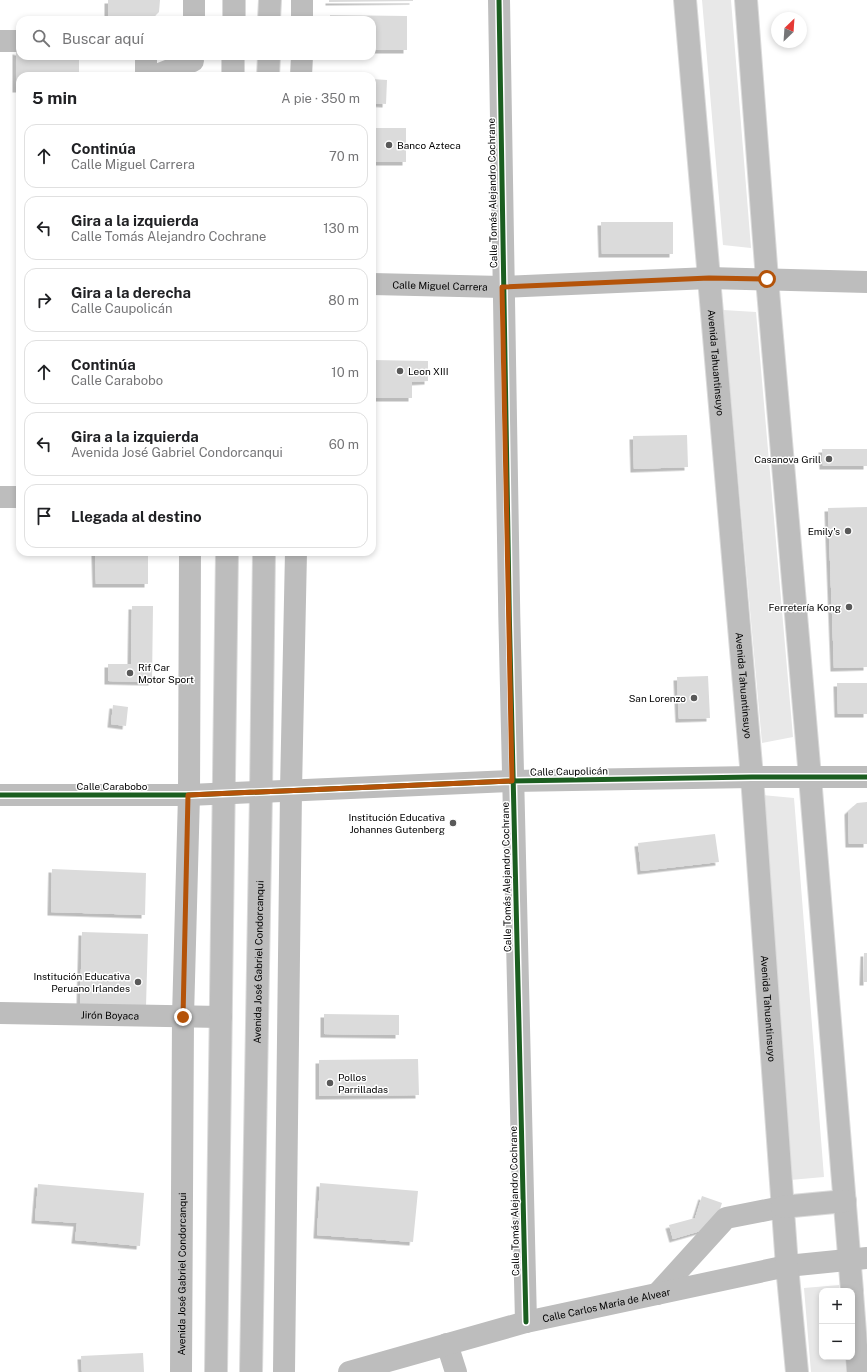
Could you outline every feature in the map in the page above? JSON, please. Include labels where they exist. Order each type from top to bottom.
[{"type":"main road","points":[[194,0],[194,16]]},
{"type":"main road","points":[[234,0],[234,16]]},
{"type":"main road","points":[[269,16],[270,0]]},
{"type":"main road","points":[[302,0],[302,16]]},
{"type":"main road","name":"Calle Tomás Alejandro Cochrane","points":[[499,0],[502,287],[512,781],[526,1322]]},
{"type":"main road","name":"Avenida Tahuantinsuyo","points":[[685,0],[752,777],[786,1266],[797,1372]]},
{"type":"main road","points":[[746,0],[767,279],[810,777],[844,1201],[858,1259],[853,1288]]},
{"type":"main road","points":[[0,41],[16,41]]},
{"type":"main road","points":[[146,60],[146,72]]},
{"type":"main road","points":[[233,60],[233,72]]},
{"type":"main road","points":[[268,60],[268,72]]},
{"type":"main road","points":[[302,60],[302,72]]},
{"type":"main road","points":[[167,72],[193,64]]},
{"type":"main road","name":"Calle Miguel Carrera","points":[[376,284],[502,287],[709,278],[867,282]]},
{"type":"main road","points":[[0,497],[16,497]]},
{"type":"main road","name":"Avenida José Gabriel Condorcanqui","points":[[181,1372],[183,1017],[188,795],[190,556]]},
{"type":"main road","points":[[216,1372],[226,556]]},
{"type":"main road","name":"Avenida José Gabriel Condorcanqui","points":[[251,1372],[264,556]]},
{"type":"main road","points":[[284,1372],[291,790],[296,556]]},
{"type":"main road","name":"Calle Caupolicán","points":[[223,794],[512,781],[752,777],[867,778]]},
{"type":"main road","name":"Calle Carabobo","points":[[0,795],[223,794]]},
{"type":"main road","name":"Jirón Boyaca","points":[[0,1013],[221,1017]]},
{"type":"main road","points":[[657,1294],[726,1218],[782,1207],[844,1201]]},
{"type":"main road","name":"Calle Carlos María de Alvear","points":[[349,1372],[526,1322],[786,1266],[858,1259]]},
{"type":"main road","points":[[854,1324],[858,1372]]},
{"type":"main road","points":[[447,1344],[456,1372]]},
{"type":"shaded area","points":[[702,0],[731,0],[751,248],[723,245]]},
{"type":"shaded area","points":[[723,310],[756,312],[793,737],[762,743]]},
{"type":"shaded area","points":[[762,795],[794,798],[824,1177],[790,1180]]},
{"type":"shaded area","points":[[839,1285],[839,1288],[819,1288],[819,1360],[845,1360],[846,1372],[811,1372],[804,1288]]},
{"type":"building","points":[[108,0],[160,0],[159,12],[155,16],[108,16]]},
{"type":"building","points":[[329,0],[413,0],[413,1],[329,2]]},
{"type":"building","points":[[330,15],[407,16],[407,50],[376,50],[376,16]]},
{"type":"building","points":[[16,60],[79,60],[79,72],[16,72]]},
{"type":"building","points":[[376,79],[387,80],[386,104],[376,103]]},
{"type":"building","name":"Banco Azteca","points":[[376,128],[406,128],[406,162],[376,162]]},
{"type":"building","points":[[601,222],[673,222],[673,254],[602,254]]},
{"type":"building","name":"Leon XIII","points":[[376,360],[428,361],[428,381],[412,382],[412,398],[376,398]]},
{"type":"building","points":[[687,435],[688,467],[634,469],[633,436]]},
{"type":"building","points":[[822,449],[867,449],[867,466],[823,466]]},
{"type":"building","points":[[867,507],[867,667],[834,668],[828,508]]},
{"type":"building","points":[[95,556],[148,556],[148,584],[96,584]]},
{"type":"building","points":[[132,606],[153,606],[152,682],[108,681],[108,664],[131,664]]},
{"type":"building","name":"San Lorenzo","points":[[708,676],[710,718],[679,719],[677,677]]},
{"type":"building","points":[[837,683],[867,683],[867,714],[838,714]]},
{"type":"building","points":[[113,705],[128,707],[126,726],[111,724]]},
{"type":"building","points":[[867,802],[867,844],[849,844],[848,811],[857,803]]},
{"type":"building","points":[[715,834],[719,862],[641,871],[638,843]]},
{"type":"building","points":[[52,869],[146,873],[145,915],[51,912]]},
{"type":"building","points":[[82,932],[148,934],[146,1007],[80,1005]]},
{"type":"building","points":[[864,953],[867,953],[867,982],[863,982]]},
{"type":"building","points":[[324,1014],[399,1015],[399,1035],[324,1034]]},
{"type":"building","points":[[418,1059],[419,1095],[319,1096],[319,1060]]},
{"type":"building","points":[[320,1183],[418,1191],[413,1242],[317,1235]]},
{"type":"building","points":[[38,1184],[144,1193],[140,1246],[75,1240],[77,1223],[35,1220]]},
{"type":"building","points":[[702,1196],[722,1203],[714,1227],[673,1239],[669,1225],[695,1218]]},
{"type":"building","points":[[143,1353],[144,1372],[82,1372],[81,1356]]},
{"type":"cycle path","points":[[499,0],[507,496],[526,1322]]},
{"type":"cycle path","points":[[0,795],[189,795],[512,781],[752,777],[867,777]]},
{"type":"place","name":"Banco Azteca","points":[[389,145]]},
{"type":"place","name":"Leon XIII","points":[[400,371]]},
{"type":"place","name":"Casanova Grill","points":[[829,459]]},
{"type":"place","name":"Emily's","points":[[848,531]]},
{"type":"place","name":"Ferretería Kong","points":[[849,607]]},
{"type":"place","name":"Rif Car Motor Sport","points":[[130,673]]},
{"type":"place","name":"San Lorenzo","points":[[694,698]]},
{"type":"place","name":"Institución Educativa Johannes Gutenberg","points":[[453,823]]},
{"type":"place","name":"Institución Educativa Peruano Irlandes","points":[[138,982]]},
{"type":"place","name":"Pollos Parrilladas","points":[[330,1083]]},
{"type":"route","points":[[183,1017],[188,795],[512,781],[502,287],[709,278],[767,279]]}]
